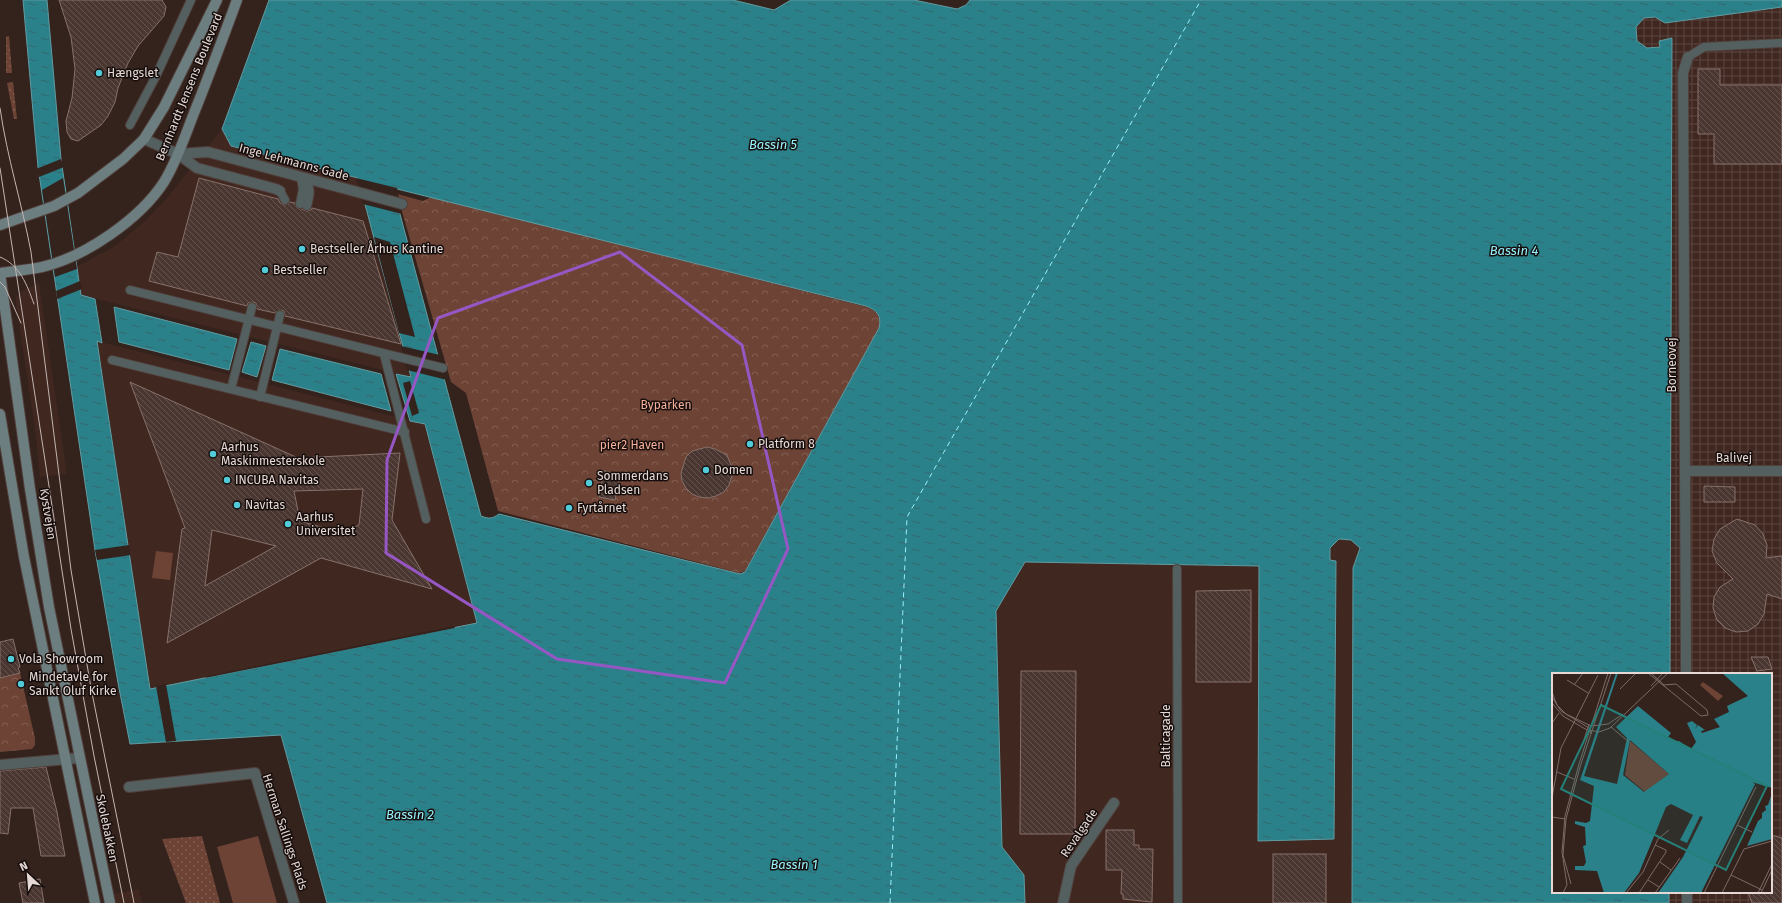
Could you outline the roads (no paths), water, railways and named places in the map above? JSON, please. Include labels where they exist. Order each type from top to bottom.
[{"type":"street","name":"Bernhardt Jensens Boulevard","points":[[0,225],[43,210],[67,199],[104,175],[144,139],[164,107],[217,0]]},
{"type":"street","name":"Bernhardt Jensens Boulevard","points":[[0,273],[42,267],[75,254],[105,238],[138,212],[163,183],[178,154],[237,0]]},
{"type":"street","name":"Borneovej","points":[[1686,673],[1683,73],[1688,57]]},
{"type":"street","name":"Inge Lehmanns Gade","points":[[144,139],[178,154],[197,168],[276,189],[281,197]]},
{"type":"street","name":"Inge Lehmanns Gade","points":[[178,154],[208,152],[402,204]]},
{"type":"street","name":"Kystvejen","points":[[0,273],[30,489],[49,607],[79,758]]},
{"type":"street","points":[[0,414],[24,558],[95,903]]},
{"type":"street","name":"Balivej","points":[[1685,471],[1782,471]]},
{"type":"street","points":[[0,764],[79,758]]},
{"type":"street","name":"Skolebakken","points":[[79,758],[110,903]]},
{"type":"street","name":"Herman Sallings Plads","points":[[129,787],[255,773],[294,903]]},
{"type":"street","name":"Revalgade","points":[[1063,903],[1071,866],[1114,803]]},
{"type":"street","points":[[1686,893],[1687,903]]},
{"type":"lane","points":[[130,125],[156,76],[191,0]]},
{"type":"lane","points":[[1688,57],[1704,47],[1782,43]]},
{"type":"lane","points":[[301,178],[306,181],[310,191],[304,205]]},
{"type":"lane","points":[[130,290],[442,368]]},
{"type":"lane","points":[[231,390],[252,307]]},
{"type":"lane","points":[[260,396],[280,315]]},
{"type":"lane","points":[[384,354],[426,519]]},
{"type":"lane","points":[[112,360],[405,432]]},
{"type":"lane","name":"Balticagade","points":[[1177,569],[1178,903]]},
{"type":"water","points":[[23,0],[47,0],[61,159],[81,295],[95,299],[102,343],[97,341],[150,689],[477,623],[425,424],[410,421],[396,374],[411,377],[358,178],[231,146],[222,129],[269,0],[733,0],[774,10],[791,0],[914,0],[957,9],[966,5],[970,0],[1782,0],[1782,7],[1665,23],[1655,17],[1644,18],[1636,27],[1637,41],[1647,48],[1660,47],[1659,41],[1672,38],[1670,673],[1552,673],[1552,893],[1669,893],[1669,903],[1352,903],[1353,568],[1360,548],[1351,540],[1339,539],[1330,548],[1330,560],[1336,561],[1334,839],[1258,841],[1259,566],[1025,562],[996,611],[1002,847],[1024,875],[1025,903],[327,903],[281,735],[130,744],[95,550],[38,167]],"holes":[[[393,188],[873,309],[878,314],[880,320],[879,328],[745,572],[740,574],[499,514],[492,518],[486,518],[481,516]]]},
{"type":"water","points":[[114,307],[237,339],[229,370],[119,342]]},
{"type":"water","points":[[251,342],[266,346],[257,377],[242,372]]},
{"type":"water","points":[[280,349],[381,374],[391,411],[272,380]]},
{"type":"tram line","points":[[0,108],[31,252],[71,570],[91,688],[134,903]]},
{"type":"tram line","points":[[0,168],[71,629],[94,756],[124,903]]},
{"type":"tram line","points":[[0,257],[18,270],[34,304]]},
{"type":"tram line","points":[[0,282],[5,287],[21,323]]},
{"type":"place","name":"Hængslet","points":[[99,73]]},
{"type":"place","name":"Bestseller Århus Kantine","points":[[302,249]]},
{"type":"place","name":"Bestseller","points":[[265,270]]},
{"type":"place","name":"Platform 8","points":[[750,444]]},
{"type":"place","name":"Aarhus Maskinmesterskole","points":[[213,454]]},
{"type":"place","name":"Domen","points":[[706,470]]},
{"type":"place","name":"INCUBA Navitas","points":[[227,480]]},
{"type":"place","name":"Sommerdans Pladsen","points":[[589,483]]},
{"type":"place","name":"Navitas","points":[[237,505]]},
{"type":"place","name":"Fyrtårnet","points":[[569,508]]},
{"type":"place","name":"Aarhus Universitet","points":[[288,524]]},
{"type":"place","name":"Vola Showroom","points":[[11,659]]},
{"type":"place","name":"Mindetavle for Sankt Oluf Kirke","points":[[21,684]]},
{"type":"water label","name":"Bassin 5","points":[[773,144]]},
{"type":"water label","name":"Bassin 4","points":[[1514,250]]},
{"type":"water label","name":"Bassin 2","points":[[410,814]]},
{"type":"water label","name":"Bassin 1","points":[[794,864]]},
{"type":"park label","name":"Byparken","points":[[666,405]]},
{"type":"park label","name":"pier2 Haven","points":[[632,445]]}]
